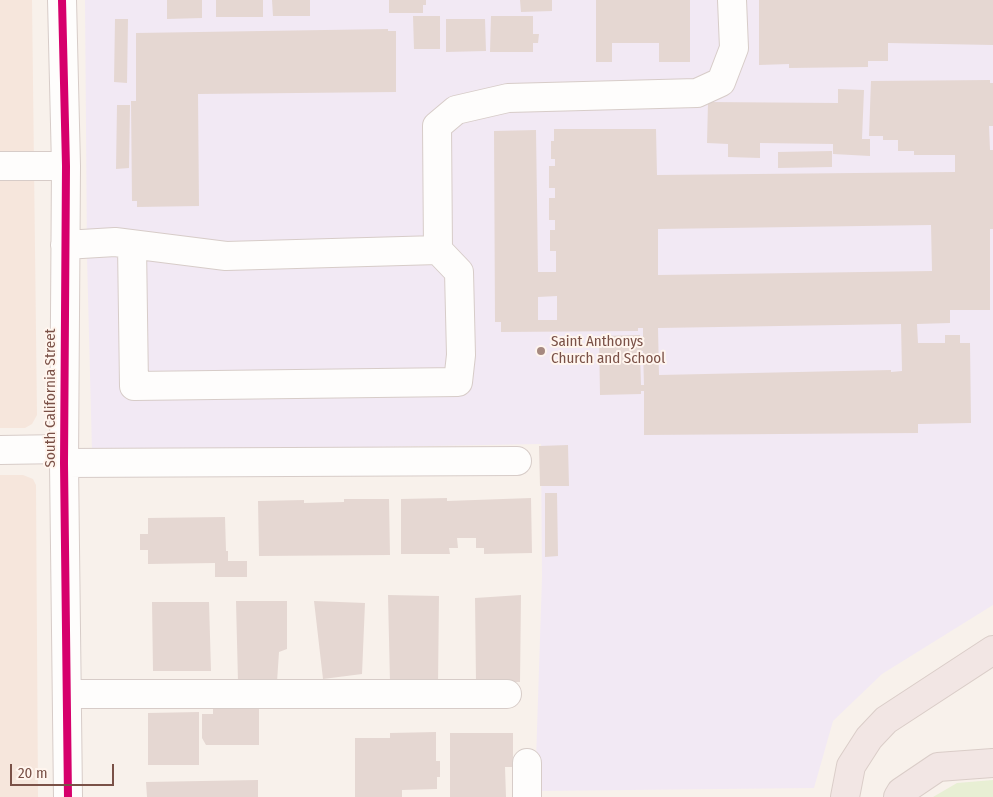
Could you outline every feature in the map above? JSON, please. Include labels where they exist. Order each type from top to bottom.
[{"type":"highway","points":[[845,797],[851,766],[869,738],[886,720],[993,650]]},
{"type":"highway","points":[[898,797],[901,792],[938,767],[993,763]]},
{"type":"street","name":"South California Street","points":[[62,0],[66,166],[64,456],[68,797]]},
{"type":"street","points":[[132,245],[134,386],[458,382],[461,355],[459,272],[438,250],[437,126],[456,110],[508,98],[697,93],[721,82],[734,48],[732,0]]},
{"type":"street","points":[[0,166],[66,166]]},
{"type":"street","points":[[65,245],[115,242],[226,256],[438,250]]},
{"type":"street","points":[[0,450],[64,456],[517,461]]},
{"type":"street","points":[[67,694],[507,694]]},
{"type":"street","points":[[527,764],[527,797]]},
{"type":"shaded area","points":[[0,0],[32,0],[37,415],[32,424],[25,428],[0,428]]},
{"type":"shaded area","name":"Saint Anthonys Church and School","points":[[85,0],[993,0],[993,605],[882,674],[833,721],[814,788],[535,791],[542,577],[541,444],[92,452],[87,257]]},
{"type":"shaded area","points":[[0,475],[23,475],[33,479],[36,485],[38,797],[0,797]]},
{"type":"green space","points":[[993,780],[993,797],[933,797],[957,783]]},
{"type":"building","points":[[167,0],[202,0],[202,18],[167,19]]},
{"type":"building","points":[[216,0],[263,0],[263,17],[216,17]]},
{"type":"building","points":[[272,0],[310,0],[310,16],[273,16]]},
{"type":"building","points":[[389,0],[426,0],[426,5],[423,5],[423,13],[389,13]]},
{"type":"building","points":[[520,0],[552,0],[552,11],[521,12]]},
{"type":"building","points":[[596,0],[690,0],[690,62],[659,62],[659,43],[612,43],[612,62],[596,62]]},
{"type":"building","points":[[759,0],[993,0],[993,45],[888,43],[888,61],[868,61],[868,67],[789,68],[789,64],[759,65]]},
{"type":"building","points":[[413,16],[440,16],[440,49],[414,49]]},
{"type":"building","points":[[491,16],[533,16],[533,34],[539,34],[538,43],[533,43],[533,52],[490,52]]},
{"type":"building","points":[[115,19],[128,19],[127,83],[114,82]]},
{"type":"building","points":[[446,19],[485,19],[486,51],[446,52]]},
{"type":"building","points":[[388,29],[388,31],[396,31],[396,92],[198,94],[199,206],[137,207],[137,201],[132,201],[131,101],[136,101],[136,33]]},
{"type":"building","points":[[990,80],[990,83],[993,83],[993,126],[989,126],[990,150],[993,150],[993,229],[990,229],[990,310],[950,310],[950,323],[917,324],[918,343],[945,343],[945,335],[960,335],[960,343],[970,343],[971,423],[918,424],[918,433],[644,435],[644,391],[641,391],[641,394],[600,395],[599,336],[640,335],[640,344],[643,344],[643,328],[638,328],[638,331],[501,332],[501,322],[495,322],[494,131],[536,130],[538,272],[556,272],[556,251],[550,251],[550,230],[555,230],[555,220],[549,220],[549,198],[555,198],[555,188],[549,188],[549,166],[555,166],[555,159],[551,159],[551,141],[554,141],[554,129],[656,129],[657,175],[955,172],[955,155],[914,155],[914,151],[898,151],[898,140],[883,140],[883,136],[869,136],[871,81]],"holes":[[[931,225],[932,271],[658,275],[658,229]],[[557,296],[557,320],[538,320],[538,297]],[[901,324],[902,371],[659,375],[658,328]],[[640,351],[643,351],[644,385],[641,385]]]},
{"type":"building","points":[[838,89],[864,90],[862,139],[870,139],[870,156],[833,154],[833,144],[760,143],[760,158],[728,157],[728,144],[707,143],[708,102],[838,103]]},
{"type":"building","points":[[117,105],[130,105],[129,168],[116,169]]},
{"type":"building","points":[[832,151],[832,167],[778,168],[778,152]]},
{"type":"building","points":[[568,445],[569,486],[540,486],[539,446]]},
{"type":"building","points":[[545,493],[557,493],[558,556],[545,557]]},
{"type":"building","points":[[447,498],[447,501],[531,498],[532,553],[484,554],[484,548],[476,548],[476,538],[457,538],[458,548],[449,548],[450,554],[401,554],[401,499]]},
{"type":"building","points":[[344,499],[389,499],[390,555],[259,556],[258,501],[304,500],[304,503],[344,502]]},
{"type":"building","points":[[225,517],[228,561],[247,561],[247,577],[215,577],[215,563],[148,564],[148,550],[140,550],[140,534],[148,534],[148,518]]},
{"type":"building","points":[[388,595],[439,596],[438,685],[390,683]]},
{"type":"building","points":[[521,595],[520,682],[476,682],[475,598]]},
{"type":"building","points":[[236,601],[287,601],[287,649],[279,652],[277,682],[238,682]]},
{"type":"building","points":[[314,601],[365,603],[362,674],[323,679]]},
{"type":"building","points":[[152,602],[209,602],[211,671],[153,671]]},
{"type":"building","points":[[213,708],[259,708],[259,745],[206,745],[202,738],[202,714],[213,714]]},
{"type":"building","points":[[199,712],[199,765],[148,765],[148,713]]},
{"type":"building","points":[[436,732],[436,761],[440,761],[440,777],[437,777],[437,789],[402,790],[402,797],[355,797],[355,738],[390,738],[390,733]]},
{"type":"building","points":[[450,733],[513,733],[513,767],[505,767],[506,797],[450,797]]},
{"type":"building","points":[[258,780],[258,797],[147,797],[146,782]]},
{"type":"cycle path","points":[[62,0],[66,166],[64,463],[68,797]]},
{"type":"place","name":"Saint Anthonys Church and School","points":[[541,351]]}]
